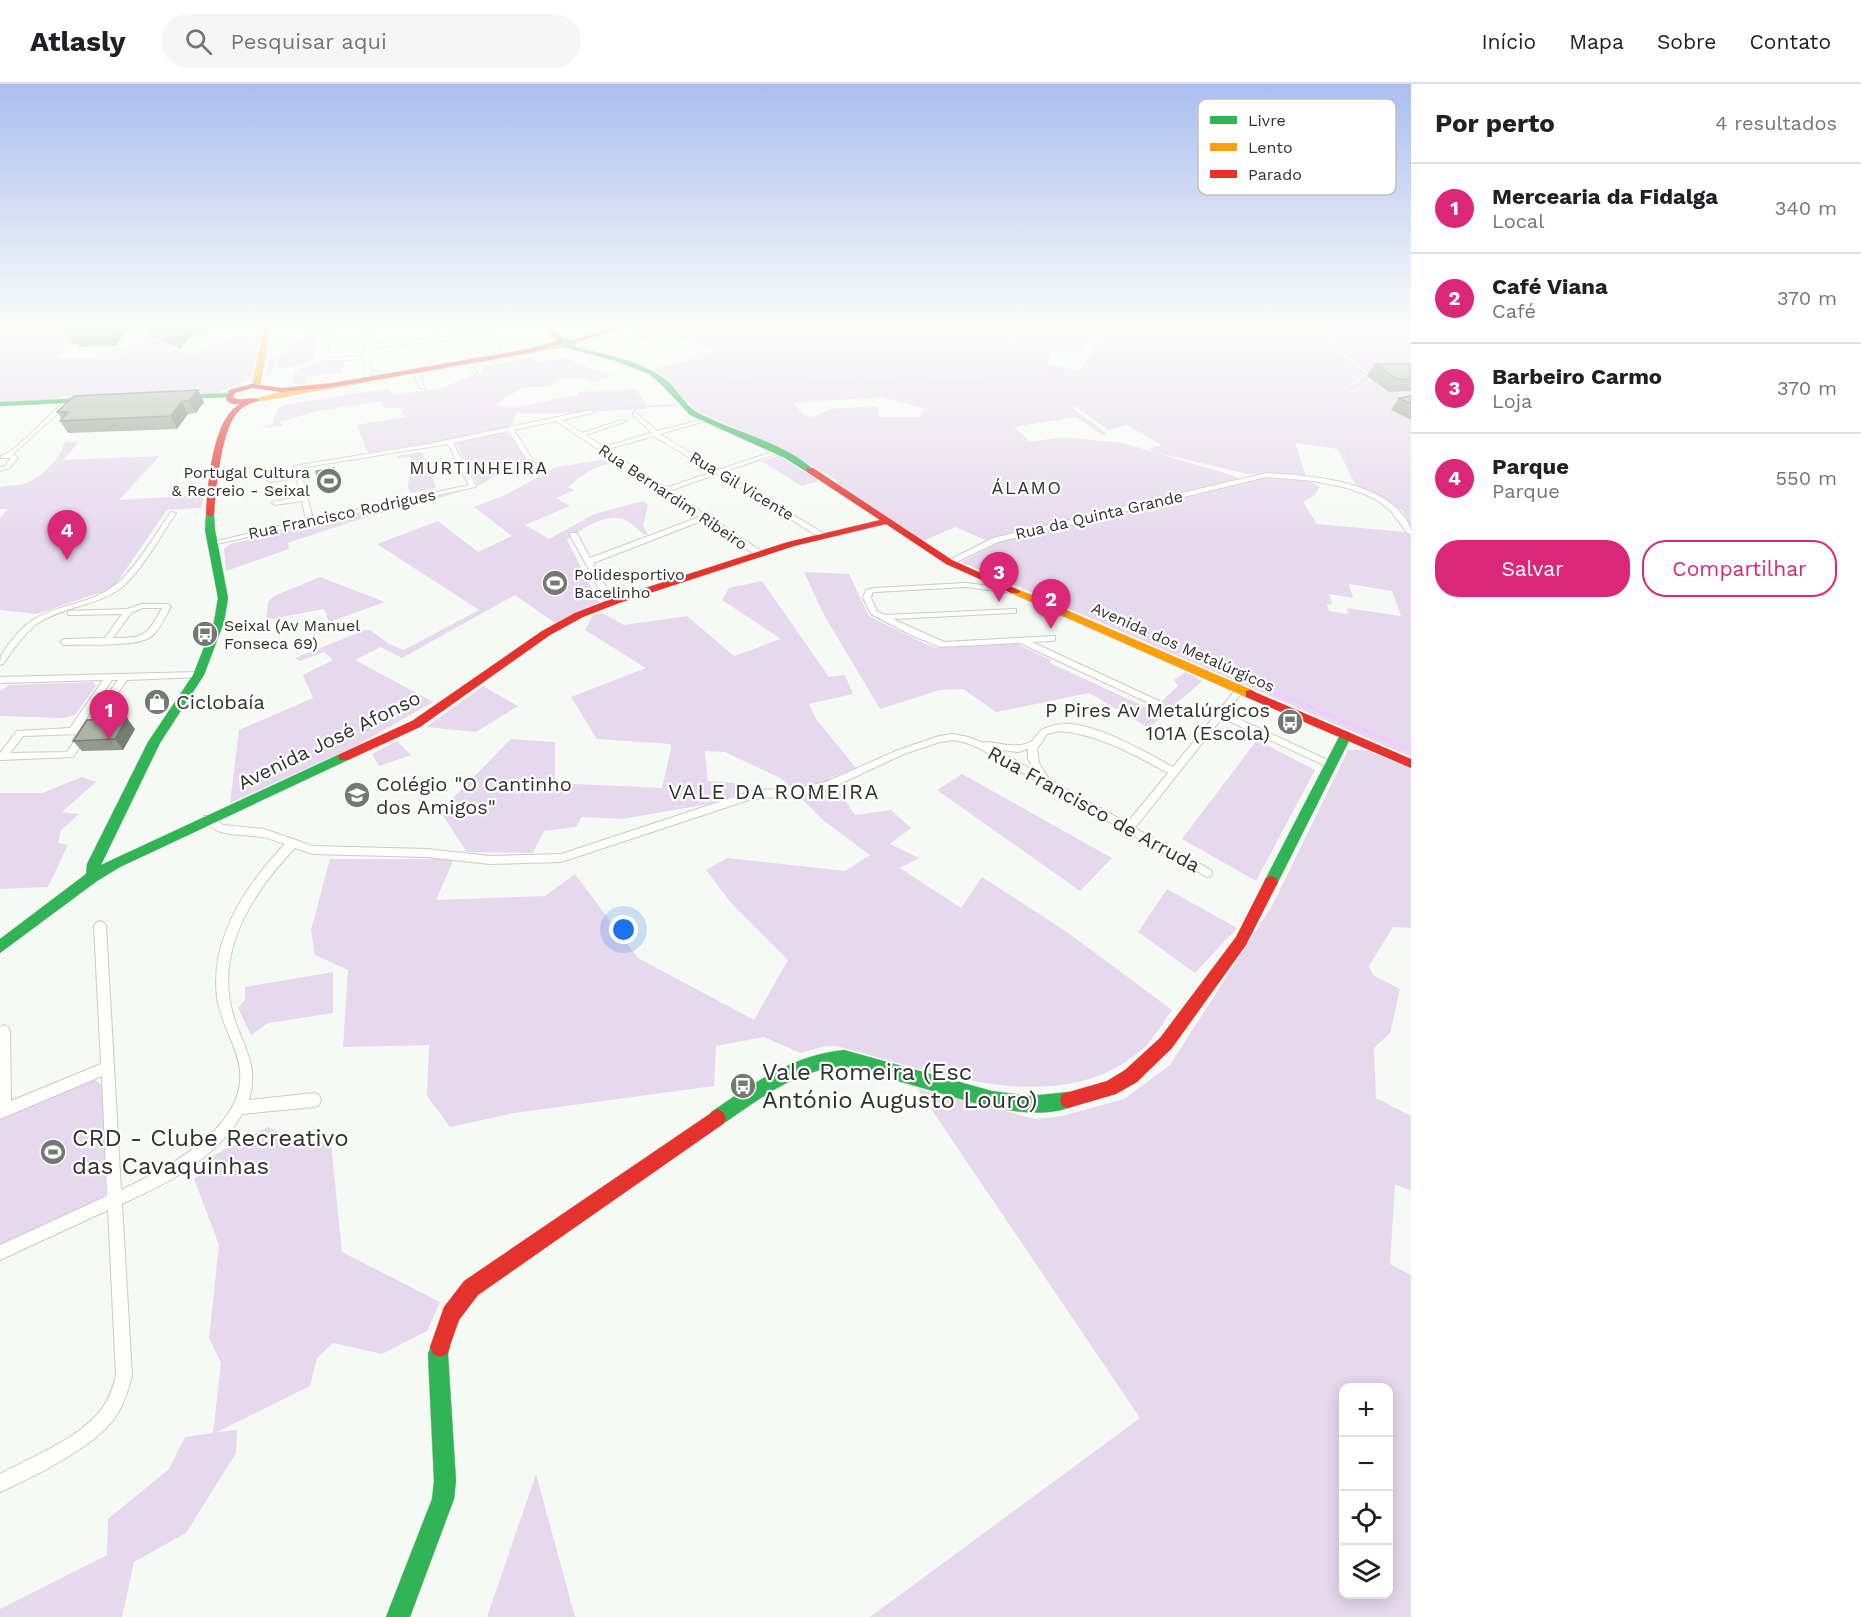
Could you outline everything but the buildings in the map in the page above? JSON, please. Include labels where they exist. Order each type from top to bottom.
[{"type":"main road","points":[[169,398],[237,402],[247,398]]},
{"type":"main road","points":[[92,877],[94,864],[154,742],[198,675],[223,608],[210,519],[213,477],[227,422],[237,398]]},
{"type":"main road","name":"Avenida dos Metalúrgicos","points":[[678,398],[687,408],[707,419],[780,451],[949,562],[1411,764]]},
{"type":"main road","points":[[0,405],[59,403],[105,400],[83,400],[59,403]]},
{"type":"main road","name":"Avenida José Afonso","points":[[0,947],[92,877],[134,853],[416,724],[546,633],[579,615],[822,535],[887,521]]},
{"type":"main road","points":[[398,1617],[443,1499],[438,1354],[446,1324],[456,1305],[471,1288],[750,1096],[800,1067],[817,1061],[844,1058],[970,1094],[1030,1104],[1058,1102],[1086,1096],[1110,1088],[1131,1076],[1149,1062],[1166,1043],[1241,941],[1346,735]]},
{"type":"street","points":[[1,469],[13,462],[15,458],[8,455],[59,403]]},
{"type":"street","points":[[310,521],[296,467],[450,442],[591,412]]},
{"type":"street","name":"Rua Gil Vicente","points":[[635,414],[654,430],[655,434],[822,535]]},
{"type":"street","name":"Rua Bernardim Ribeiro","points":[[557,419],[760,554]]},
{"type":"street","points":[[602,449],[707,419]]},
{"type":"street","points":[[581,435],[624,421]]},
{"type":"street","points":[[510,429],[534,467]]},
{"type":"street","name":"Rua Francisco Rodrigues","points":[[212,543],[473,486],[450,442]]},
{"type":"street","points":[[664,490],[780,451]]},
{"type":"street","name":"Rua da Quinta Grande","points":[[949,562],[996,540],[1266,475],[1290,476],[1360,489],[1380,498],[1394,508],[1411,532]]},
{"type":"street","points":[[270,480],[298,476]]},
{"type":"street","points":[[274,503],[304,499]]},
{"type":"street","points":[[0,662],[31,624],[109,595],[128,578],[173,513]]},
{"type":"street","points":[[588,562],[704,517]]},
{"type":"street","points":[[574,535],[611,603]]},
{"type":"street","points":[[966,585],[987,579]]},
{"type":"street","points":[[1015,591],[991,586],[966,585],[874,590],[868,592],[867,598],[870,607],[884,617],[943,645],[1052,638]]},
{"type":"street","points":[[107,611],[114,600],[109,595]]},
{"type":"street","points":[[56,613],[128,611],[142,606],[167,606],[146,638],[64,642]]},
{"type":"street","points":[[107,641],[128,611]]},
{"type":"street","points":[[884,617],[1014,611]]},
{"type":"street","points":[[1020,640],[1156,703]]},
{"type":"street","points":[[0,680],[198,675]]},
{"type":"street","points":[[86,731],[20,733],[2,757],[70,755],[124,676]]},
{"type":"street","points":[[73,731],[110,677]]},
{"type":"street","points":[[1130,828],[1240,690]]},
{"type":"street","points":[[1222,715],[1331,765]]},
{"type":"street","points":[[208,819],[220,829],[264,833],[313,850],[427,853],[490,860],[572,856],[752,795],[804,791],[828,784],[901,752],[939,739],[953,737],[980,745],[1018,749],[1034,744],[1042,734],[1049,730],[1081,729],[1101,734],[1175,772]]},
{"type":"street","points":[[1034,744],[1033,760],[1045,780]]},
{"type":"street","name":"Rua Francisco de Arruda","points":[[980,745],[1207,873]]},
{"type":"street","points":[[0,1253],[167,1175],[220,1134],[238,1108],[248,1077],[246,1065],[227,1017],[223,997],[222,978],[226,950],[236,919],[245,901],[261,876],[292,844]]},
{"type":"street","points":[[0,1483],[90,1433],[107,1415],[119,1394],[124,1376],[100,926]]},
{"type":"street","points":[[4,1031],[2,1112],[108,1067]]},
{"type":"street","points":[[238,1108],[314,1100]]},
{"type":"shaded area","points":[[0,398],[62,398],[61,398],[0,401]]},
{"type":"shaded area","points":[[331,398],[507,398],[495,405],[516,407],[565,398],[642,398],[647,406],[646,409],[517,413],[512,425],[447,440],[368,453],[357,425],[405,417],[400,408],[384,408],[381,401],[317,411],[280,422],[283,426],[261,428],[272,424],[278,408],[288,404]]},
{"type":"shaded area","points":[[682,398],[873,398],[793,403],[804,415],[813,417],[830,409],[877,406],[879,417],[920,417],[926,409],[883,398],[1411,398],[1411,407],[1392,411],[1411,420],[1411,524],[1402,510],[1355,484],[1338,449],[1295,443],[1306,476],[1247,474],[1154,452],[1149,449],[1162,445],[1127,425],[1108,430],[1075,406],[1073,408],[1107,434],[1103,435],[1076,417],[1014,427],[1030,442],[1063,437],[1123,443],[1235,476],[1238,479],[988,541],[955,527],[923,541],[836,483],[837,480],[778,447],[697,411]]},
{"type":"shaded area","points":[[503,433],[510,434],[529,464],[525,467],[526,469],[497,475],[478,486],[456,444]]},
{"type":"shaded area","points":[[65,441],[78,443],[63,460],[160,456],[119,500],[205,495],[201,508],[167,510],[113,588],[37,614],[0,610],[0,518],[8,509],[0,509],[0,487],[21,485],[36,478],[55,461]]},
{"type":"shaded area","points":[[422,452],[436,488],[411,493],[408,488],[411,457],[397,458],[397,456]]},
{"type":"shaded area","points":[[779,456],[819,481],[802,486],[761,461]]},
{"type":"shaded area","points":[[602,460],[612,464],[599,466],[588,472],[568,487],[575,490],[556,498],[570,506],[525,525],[549,539],[594,514],[643,501],[648,505],[643,526],[648,534],[645,535],[625,520],[610,518],[586,527],[567,540],[599,602],[555,623],[515,595],[402,658],[381,647],[355,660],[433,702],[356,746],[230,803],[239,730],[313,698],[303,675],[333,660],[324,652],[300,661],[295,658],[365,630],[370,630],[389,644],[404,650],[479,610],[377,544],[438,521],[478,552],[512,536],[474,507],[507,494],[556,467]]},
{"type":"shaded area","points":[[1271,476],[1312,482],[1320,487],[1315,495],[1303,502],[1317,524],[1406,532],[1411,537],[1411,757],[961,562],[1000,542]],"holes":[[[1349,584],[1392,591],[1401,616],[1347,608],[1348,614],[1329,611],[1327,604],[1332,605],[1329,594],[1353,598]]]},
{"type":"shaded area","points":[[474,487],[411,507],[372,515],[288,543],[289,549],[226,571],[224,549],[230,544]]},
{"type":"shaded area","points":[[804,572],[849,574],[869,616],[925,644],[938,648],[1017,644],[1051,660],[1050,663],[1152,710],[1178,686],[1174,680],[1185,672],[1202,681],[1149,728],[1089,693],[996,712],[963,689],[940,690],[880,709],[824,615]]},
{"type":"shaded area","points":[[320,577],[385,602],[329,622],[324,609],[266,620],[268,602],[274,596]]},
{"type":"shaded area","points":[[762,581],[829,677],[845,675],[853,694],[809,704],[816,719],[856,768],[830,778],[855,815],[891,810],[911,828],[890,844],[919,858],[900,868],[961,908],[982,877],[1067,932],[1172,1010],[1145,1047],[1112,1070],[1075,1083],[1035,1087],[995,1084],[953,1077],[836,1046],[826,1046],[800,1053],[764,1037],[716,1046],[714,1086],[514,1113],[450,1127],[427,1096],[429,1045],[343,1047],[348,970],[315,955],[311,930],[330,859],[454,859],[436,900],[545,896],[575,874],[638,958],[754,1020],[788,960],[731,903],[706,870],[727,858],[845,871],[870,855],[823,820],[782,779],[725,752],[705,751],[708,781],[734,783],[741,793],[709,804],[622,819],[582,817],[576,827],[544,831],[533,853],[467,852],[440,811],[511,739],[555,742],[555,783],[662,788],[671,749],[670,744],[597,739],[571,697],[646,668],[585,630],[593,615],[602,613],[624,625],[687,616],[734,656],[781,639],[722,600],[729,588]]},
{"type":"shaded area","points":[[93,682],[96,686],[75,715],[64,718],[0,716],[0,691],[9,685]]},
{"type":"shaded area","points":[[483,686],[518,706],[476,732],[426,727]]},
{"type":"shaded area","points":[[1257,740],[1315,770],[1256,881],[1182,839]]},
{"type":"shaded area","points":[[397,741],[411,755],[379,766],[372,754]]},
{"type":"shaded area","points":[[1348,750],[1366,750],[1411,769],[1411,928],[1393,927],[1369,966],[1373,975],[1400,989],[1390,1033],[1374,1048],[1376,1098],[1411,1116],[1411,1191],[1395,1184],[1390,1264],[1411,1275],[1411,1617],[870,1617],[1140,1418],[917,1088],[1035,1119],[1062,1116],[1124,1099],[1170,1065],[1273,904]]},
{"type":"shaded area","points":[[962,774],[1112,858],[1080,891],[937,790]]},
{"type":"shaded area","points":[[82,777],[96,782],[62,812],[79,814],[61,830],[58,843],[68,845],[48,887],[0,889],[0,793],[42,793]]},
{"type":"shaded area","points":[[1167,889],[1237,928],[1195,973],[1138,932]]},
{"type":"shaded area","points":[[333,972],[333,1013],[268,1023],[251,1035],[238,1008],[245,1000],[245,987]]},
{"type":"shaded area","name":"CRD - Clube Recreativo das Cavaquinhas","points":[[94,1079],[102,1085],[106,1193],[100,1200],[0,1246],[0,1117]]},
{"type":"shaded area","points":[[268,1127],[289,1137],[331,1143],[342,1252],[440,1302],[427,1331],[382,1354],[333,1343],[317,1358],[310,1386],[217,1432],[237,1430],[236,1453],[186,1533],[134,1562],[122,1617],[0,1617],[0,1609],[107,1555],[108,1519],[169,1469],[185,1437],[213,1433],[221,1363],[209,1338],[219,1245],[194,1179],[213,1164],[209,1158]]},
{"type":"shaded area","points":[[536,1474],[575,1617],[487,1617]]},
{"type":"waterway","points":[[686,403],[694,398]]},
{"type":"waterway","points":[[1342,398],[1341,423],[1354,478],[1400,512],[1411,525]]},
{"type":"waterway","points":[[465,404],[479,409],[540,412],[676,405]]},
{"type":"waterway","points":[[1240,677],[1411,750]]},
{"type":"traffic: fast","points":[[679,398],[693,413],[788,456],[810,470]]},
{"type":"traffic: fast","points":[[0,404],[87,400]]},
{"type":"traffic: fast","points":[[92,877],[94,864],[154,742],[198,675],[219,622],[223,598],[210,530],[210,514]]},
{"type":"traffic: fast","points":[[1271,882],[1346,735]]},
{"type":"traffic: fast","points":[[0,947],[92,877],[115,863],[344,757]]},
{"type":"traffic: fast","points":[[717,1118],[761,1088],[793,1070],[810,1064],[844,1058],[992,1099],[1030,1104],[1068,1100]]},
{"type":"traffic: fast","points":[[398,1617],[443,1499],[445,1481],[438,1354],[440,1347]]},
{"type":"traffic: slow","points":[[255,400],[265,398]]},
{"type":"traffic: slow","points":[[1015,591],[1250,694]]},
{"type":"traffic: jam","points":[[229,398],[235,402],[255,400]]},
{"type":"traffic: jam","points":[[210,514],[214,475],[225,428],[236,409],[249,402]]},
{"type":"traffic: jam","points":[[810,470],[949,562],[1015,591]]},
{"type":"traffic: jam","points":[[344,757],[416,724],[546,633],[579,615],[615,601],[791,544],[887,521]]},
{"type":"traffic: jam","points":[[1250,694],[1411,764]]},
{"type":"traffic: jam","points":[[1068,1100],[1110,1088],[1131,1076],[1166,1043],[1241,941],[1271,882]]},
{"type":"traffic: jam","points":[[440,1347],[451,1314],[471,1288],[717,1118]]},
{"type":"place","name":"Portugal Cultura & Recreio - Seixal","points":[[329,481]]},
{"type":"place","name":"Parque","points":[[67,560]]},
{"type":"place","name":"Polidesportivo Bacelinho","points":[[555,583]]},
{"type":"place","name":"Barbeiro Carmo","points":[[999,602]]},
{"type":"place","name":"Café Viana","points":[[1051,629]]},
{"type":"place","name":"Seixal (Av Manuel Fonseca 69)","points":[[205,634]]},
{"type":"place","name":"Ciclobaía","points":[[157,702]]},
{"type":"place","name":"P Pires Av Metalúrgicos 101A (Escola)","points":[[1290,722]]},
{"type":"place","name":"Mercearia da Fidalga","points":[[109,740]]},
{"type":"place","name":"Colégio \"O Cantinho dos Amigos\"","points":[[357,795]]},
{"type":"place","name":"Vale Romeira (Esc António Augusto Louro)","points":[[743,1086]]},
{"type":"place","name":"CRD - Clube Recreativo das Cavaquinhas","points":[[53,1152]]},
{"type":"district","name":"MURTINHEIRA","points":[[479,467]]},
{"type":"district","name":"ÁLAMO","points":[[1027,487]]},
{"type":"district","name":"VALE DA ROMEIRA","points":[[774,791]]}]
